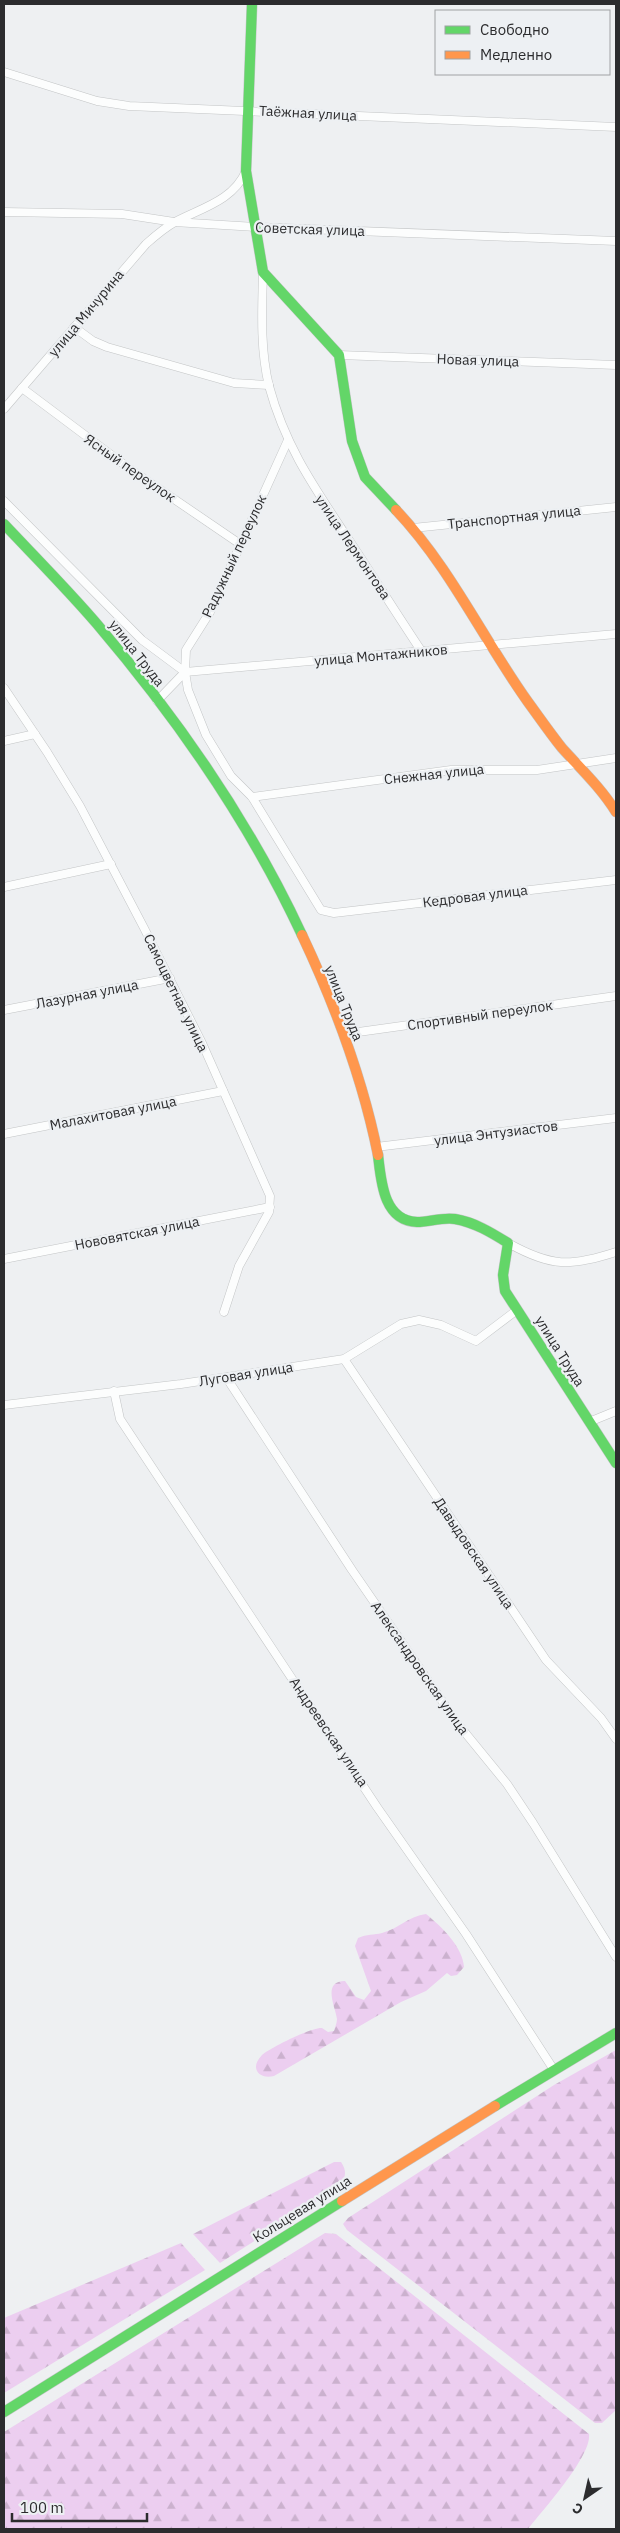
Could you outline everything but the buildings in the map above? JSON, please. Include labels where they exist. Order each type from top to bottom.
[{"type":"main road","points":[[252,4],[246,171],[263,272],[339,355],[352,441],[365,477],[413,528],[494,646],[527,700],[577,764],[595,782],[616,812]]},
{"type":"main road","name":"улица Труда","points":[[4,524],[108,636],[220,790],[262,859],[295,920],[344,1034],[376,1147],[389,1206],[401,1218],[420,1222],[451,1219],[465,1222],[508,1243],[505,1291],[616,1463]]},
{"type":"main road","name":"Кольцевая улица","points":[[4,2412],[616,2033]]},
{"type":"street","name":"Таёжная улица","points":[[4,72],[97,102],[129,106],[616,127]]},
{"type":"street","name":"улица Мичурина","points":[[4,409],[133,257],[158,233],[174,222],[229,194],[242,179],[246,171]]},
{"type":"street","name":"Советская улица","points":[[4,212],[122,214],[174,222],[256,227],[616,240]]},
{"type":"street","name":"улица Лермонтова","points":[[263,272],[262,334],[269,385],[288,440],[315,491],[422,652]]},
{"type":"street","points":[[74,327],[93,341],[107,347],[234,383],[269,385]]},
{"type":"street","name":"Новая улица","points":[[339,355],[616,364]]},
{"type":"street","name":"Ясный переулок","points":[[22,388],[130,468],[240,544]]},
{"type":"street","name":"Радужный переулок","points":[[185,672],[186,650],[210,612],[288,440]]},
{"type":"street","name":"улица Труда","points":[[4,502],[142,640],[185,672],[188,690],[206,735],[231,776],[252,798],[321,910],[334,913]]},
{"type":"street","name":"Транспортная улица","points":[[413,528],[616,507]]},
{"type":"street","name":"улица Монтажников","points":[[185,672],[616,634]]},
{"type":"street","points":[[157,701],[185,672]]},
{"type":"street","name":"Самоцветная улица","points":[[4,688],[80,806],[170,978],[264,1180],[270,1196],[270,1207]]},
{"type":"street","points":[[4,741],[35,734]]},
{"type":"street","name":"Снежная улица","points":[[252,798],[452,770],[537,770],[616,758]]},
{"type":"street","points":[[4,887],[110,864]]},
{"type":"street","name":"Кедровая улица","points":[[334,913],[616,880]]},
{"type":"street","name":"Лазурная улица","points":[[4,1010],[170,978]]},
{"type":"street","name":"Спортивный переулок","points":[[344,1034],[616,996]]},
{"type":"street","name":"Малахитовая улица","points":[[4,1134],[223,1091]]},
{"type":"street","name":"улица Энтузиастов","points":[[376,1147],[616,1118]]},
{"type":"street","points":[[224,1312],[239,1266],[270,1207]]},
{"type":"street","name":"Нововятская улица","points":[[4,1260],[270,1207]]},
{"type":"street","points":[[508,1243],[537,1257],[569,1264],[590,1261],[616,1252]]},
{"type":"street","name":"Луговая улица","points":[[4,1405],[226,1377],[344,1359],[401,1324],[419,1320],[441,1325],[476,1341],[517,1310]]},
{"type":"street","name":"Давыдовская улица","points":[[344,1359],[546,1660],[601,1718],[616,1739]]},
{"type":"street","name":"Александровская улица","points":[[226,1377],[352,1570],[458,1724],[507,1784],[534,1822],[616,1957]]},
{"type":"street","name":"Андреевская улица","points":[[114,1391],[120,1418],[377,1807],[472,1942],[554,2070]]},
{"type":"street","points":[[589,1422],[616,1412]]},
{"type":"green space","points":[[426,1914],[444,1931],[460,1952],[464,1967],[457,1975],[451,1976],[447,1973],[426,1991],[401,2002],[274,2076],[264,2076],[257,2072],[256,2064],[262,2055],[282,2043],[317,2029],[322,2028],[328,2032],[334,2031],[337,2019],[332,1990],[338,1982],[345,1981],[356,1997],[364,2000],[371,1991],[355,1946],[358,1938],[388,1931],[414,1917]]},
{"type":"green space","points":[[616,2050],[616,2410],[602,2423],[595,2423],[347,2230],[343,2224],[348,2218],[554,2085]]},
{"type":"green space","points":[[334,2162],[341,2162],[345,2171],[344,2180],[340,2186],[220,2263],[193,2234]]},
{"type":"green space","points":[[325,2233],[336,2234],[589,2434],[588,2444],[575,2469],[528,2529],[4,2529],[4,2432]]},
{"type":"green space","points":[[181,2243],[205,2270],[4,2393],[4,2318]]},
{"type":"traffic: fast","points":[[252,4],[246,171],[263,272],[339,355],[352,441],[365,477],[396,510]]},
{"type":"traffic: fast","points":[[4,524],[97,624],[183,734],[210,773],[259,852],[282,893],[302,935]]},
{"type":"traffic: fast","points":[[378,1155],[386,1198],[397,1215],[406,1220],[417,1222],[445,1219],[462,1220],[483,1228],[508,1243],[503,1275],[505,1291],[616,1463]]},
{"type":"traffic: fast","points":[[495,2106],[616,2033]]},
{"type":"traffic: fast","points":[[4,2412],[342,2201]]},
{"type":"traffic: slow","points":[[396,510],[450,579],[528,702],[562,748],[597,787],[616,812]]},
{"type":"traffic: slow","points":[[302,935],[326,988],[347,1043],[372,1127],[378,1155]]},
{"type":"traffic: slow","points":[[342,2201],[495,2106]]}]
